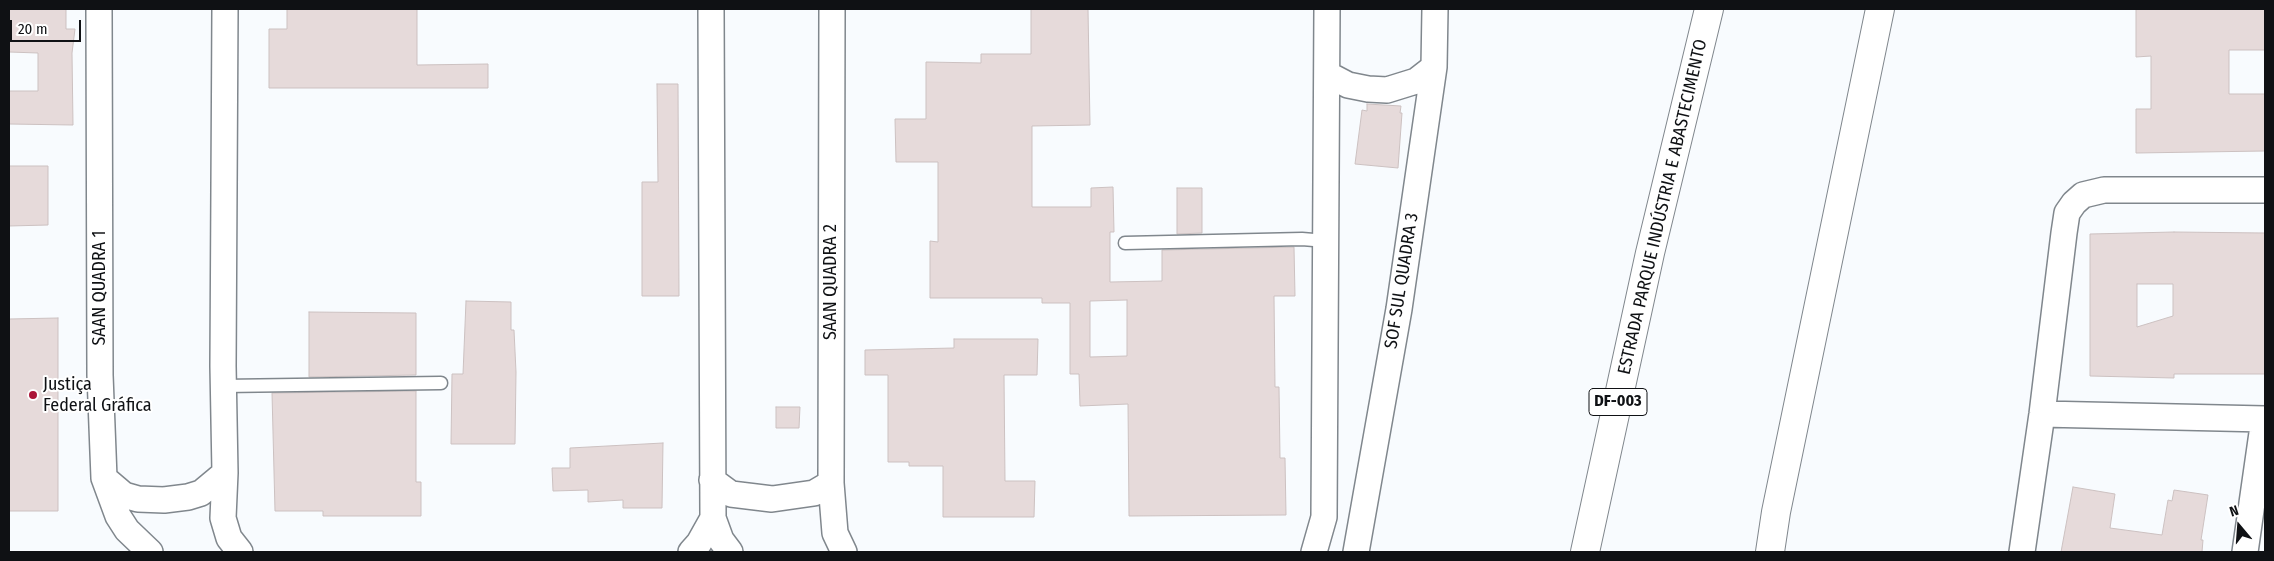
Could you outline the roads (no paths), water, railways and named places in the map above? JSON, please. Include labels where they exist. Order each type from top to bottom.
[{"type":"highway","name":"ESTRADA PARQUE INDÚSTRIA E ABASTECIMENTO","points":[[1585,552],[1650,253],[1709,9]]},
{"type":"highway","points":[[1770,552],[1776,512],[1880,9]]},
{"type":"street","name":"SAAN QUADRA 1","points":[[99,9],[100,375],[104,478],[118,516],[127,530],[150,552]]},
{"type":"street","points":[[225,9],[223,386],[225,474],[223,518],[224,528],[240,552]]},
{"type":"street","points":[[711,9],[713,518],[721,540],[730,552]]},
{"type":"street","name":"SAAN QUADRA 2","points":[[832,9],[830,483],[834,524],[844,552]]},
{"type":"street","points":[[1314,552],[1324,517],[1327,9]]},
{"type":"street","name":"SOF SUL QUADRA 3","points":[[1356,552],[1399,310],[1434,67],[1436,9]]},
{"type":"street","points":[[1327,74],[1348,85],[1368,90],[1387,90],[1416,81],[1434,67]]},
{"type":"street","points":[[2022,552],[2042,414],[2067,212],[2074,202],[2083,195],[2104,190],[2265,190]]},
{"type":"street","points":[[2042,414],[2265,419],[2245,552]]},
{"type":"street","points":[[104,478],[124,495],[138,499],[164,500],[188,497],[201,493],[225,474]]},
{"type":"street","points":[[712,480],[731,494],[772,500],[814,493],[830,483]]},
{"type":"street","points":[[691,552],[699,544],[713,518]]},
{"type":"lane","points":[[1125,243],[1302,239],[1326,241]]},
{"type":"lane","points":[[223,386],[441,382]]},
{"type":"place","name":"Justiça Federal Gráfica","points":[[33,395]]}]
